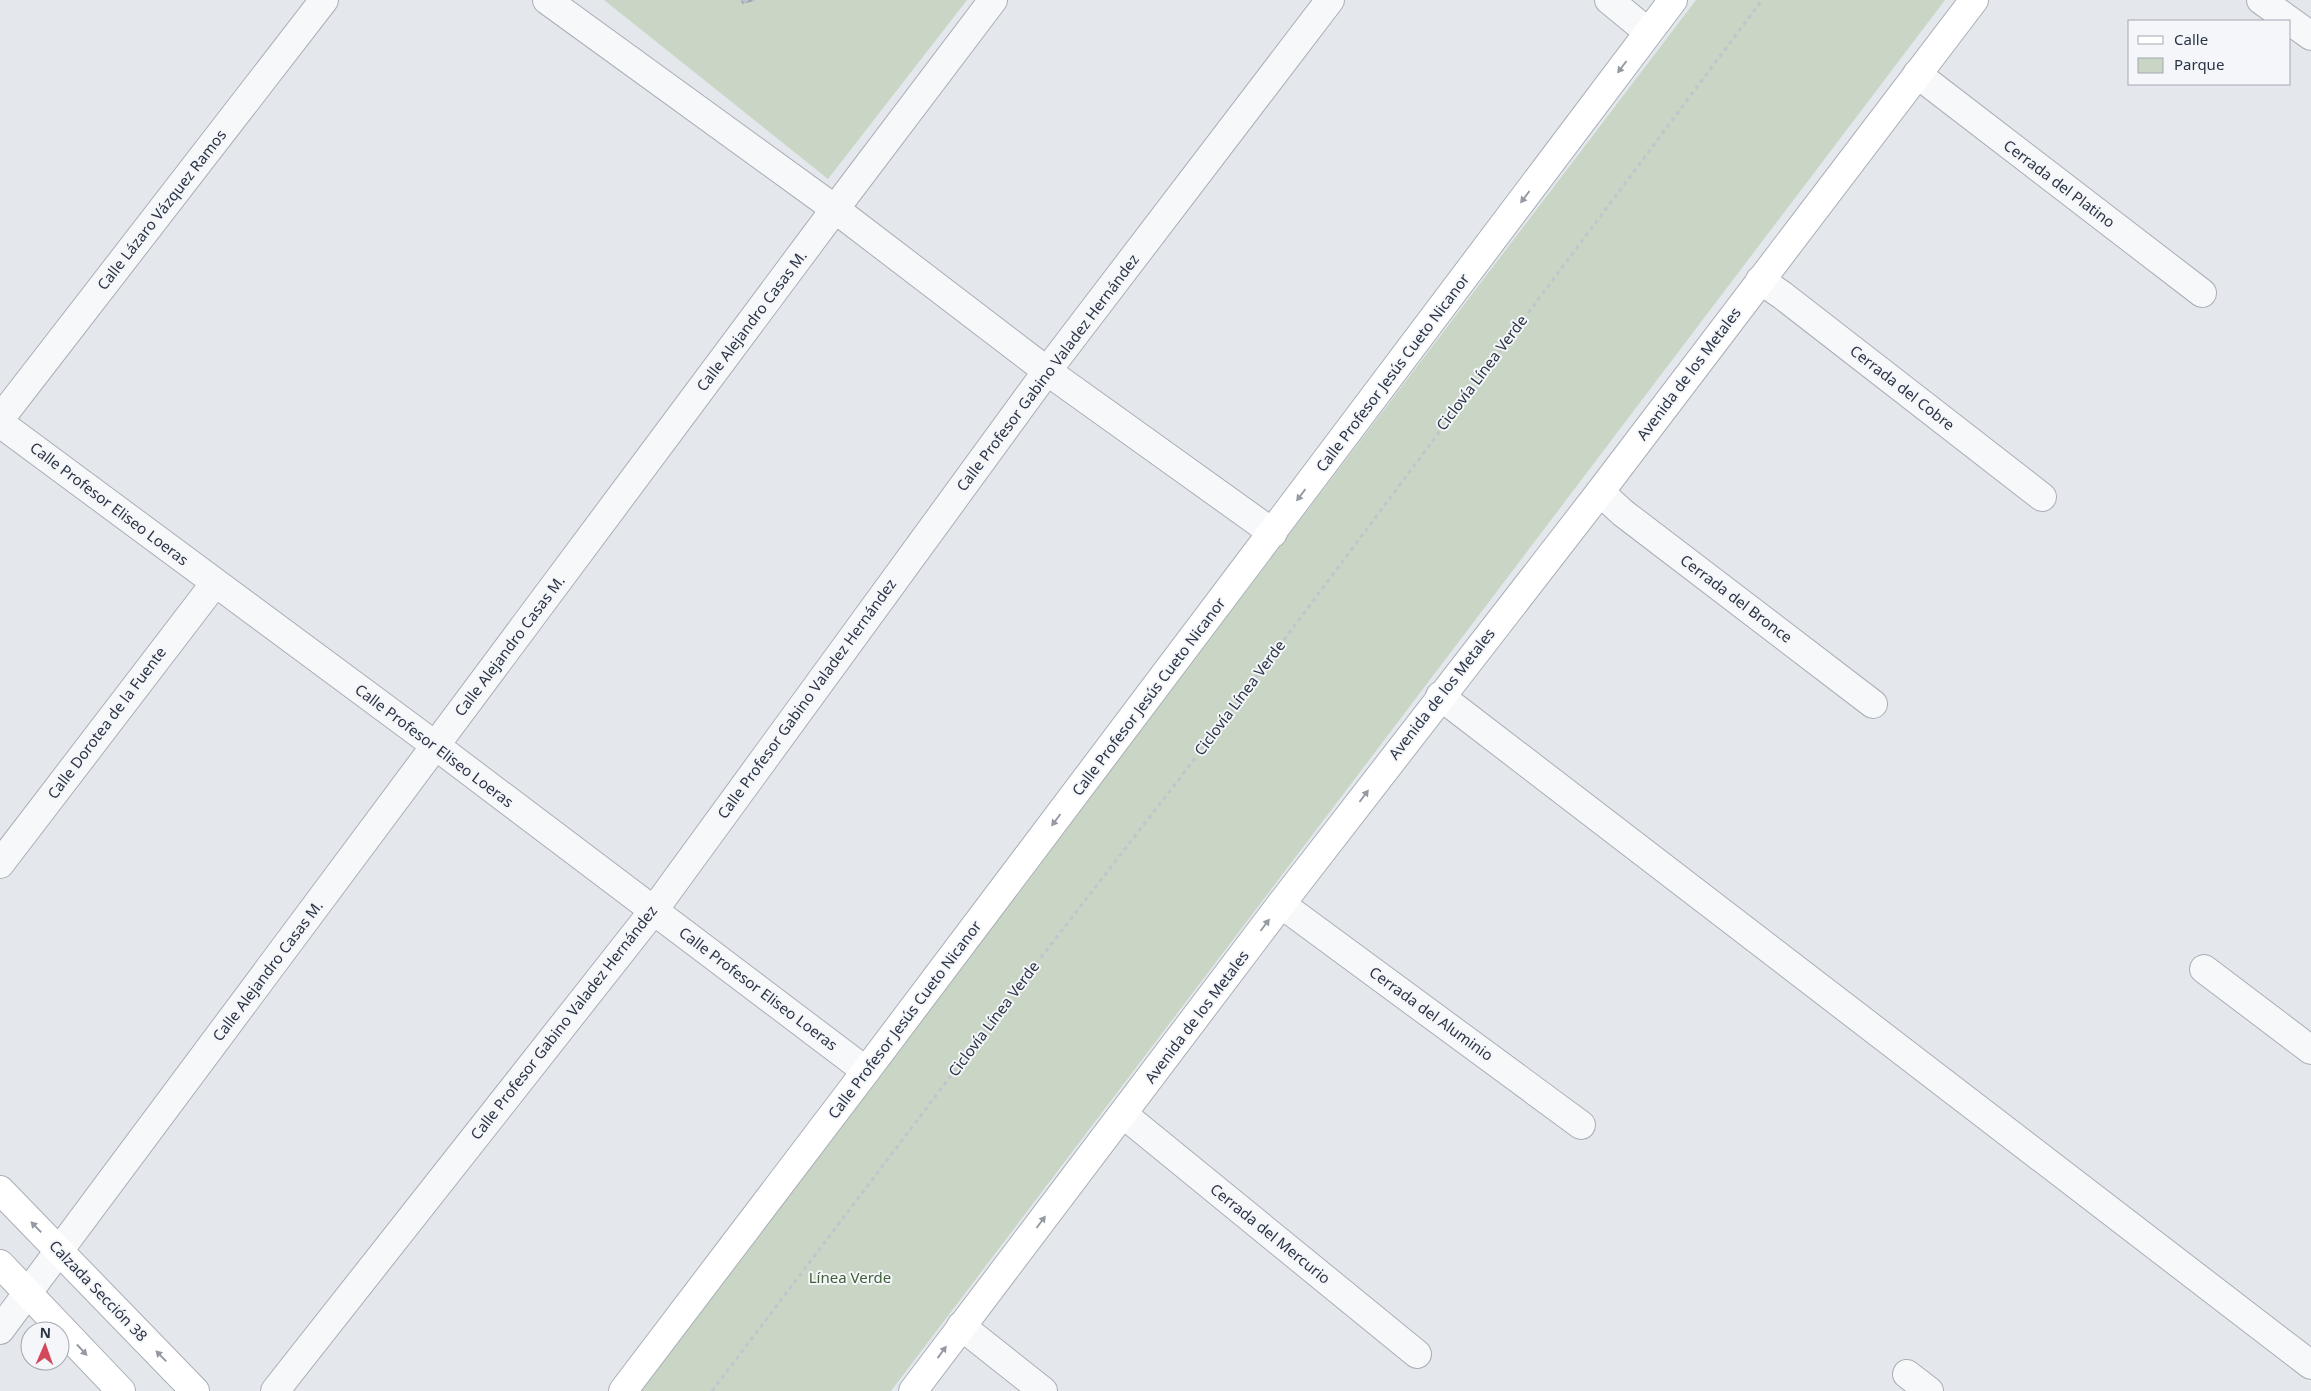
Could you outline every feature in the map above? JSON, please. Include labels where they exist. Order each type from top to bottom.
[{"type":"street","name":"Calle Lázaro Vázquez Ramos","points":[[0,421],[324,0]]},
{"type":"street","points":[[547,0],[835,209],[1047,371],[1273,533]]},
{"type":"street","name":"Calle Alejandro Casas M.","points":[[0,1330],[835,209],[993,0]]},
{"type":"street","name":"Calle Profesor Gabino Valadez Hernández","points":[[275,1391],[654,910],[1047,371],[1330,0]]},
{"type":"street","points":[[1609,0],[1648,32]]},
{"type":"street","name":"Calle Profesor Jesús Cueto Nicanor","points":[[623,1391],[1273,533],[1673,0]]},
{"type":"street","name":"Avenida de los Metales","points":[[914,1391],[961,1326],[1124,1114],[1281,904],[1440,696],[1600,492],[1974,0]]},
{"type":"street","points":[[2261,0],[2289,20]]},
{"type":"street","points":[[2291,22],[2311,36]]},
{"type":"street","name":"Cerrada del Platino","points":[[1917,74],[2202,292]]},
{"type":"street","name":"Cerrada del Cobre","points":[[1760,280],[1782,295],[2042,498]]},
{"type":"street","name":"Calle Profesor Eliseo Loeras","points":[[0,421],[436,746],[866,1072]]},
{"type":"street","name":"Cerrada del Bronce","points":[[1600,492],[1623,513],[1873,704]]},
{"type":"street","name":"Calle Dorotea de la Fuente","points":[[0,864],[215,582]]},
{"type":"street","points":[[1440,696],[2311,1365]]},
{"type":"street","name":"Cerrada del Aluminio","points":[[1281,904],[1581,1125]]},
{"type":"street","points":[[2204,969],[2311,1050]]},
{"type":"street","name":"Cerrada del Mercurio","points":[[1124,1114],[1417,1354]]},
{"type":"street","name":"Calzada Sección 38","points":[[0,1190],[195,1391]]},
{"type":"street","points":[[0,1264],[121,1391]]},
{"type":"street","points":[[961,1326],[1043,1391]]},
{"type":"street","points":[[1907,1374],[1929,1391]]},
{"type":"path","name":"Ciclovía Línea Verde","points":[[712,1391],[1022,982],[1210,739],[1762,0]]},
{"type":"green space","points":[[604,0],[967,0],[828,179]]},
{"type":"green space","name":"Línea Verde","points":[[1696,0],[1945,0],[891,1391],[637,1391]]},
{"type":"building","points":[[741,0],[755,0],[755,1],[742,4]]}]
